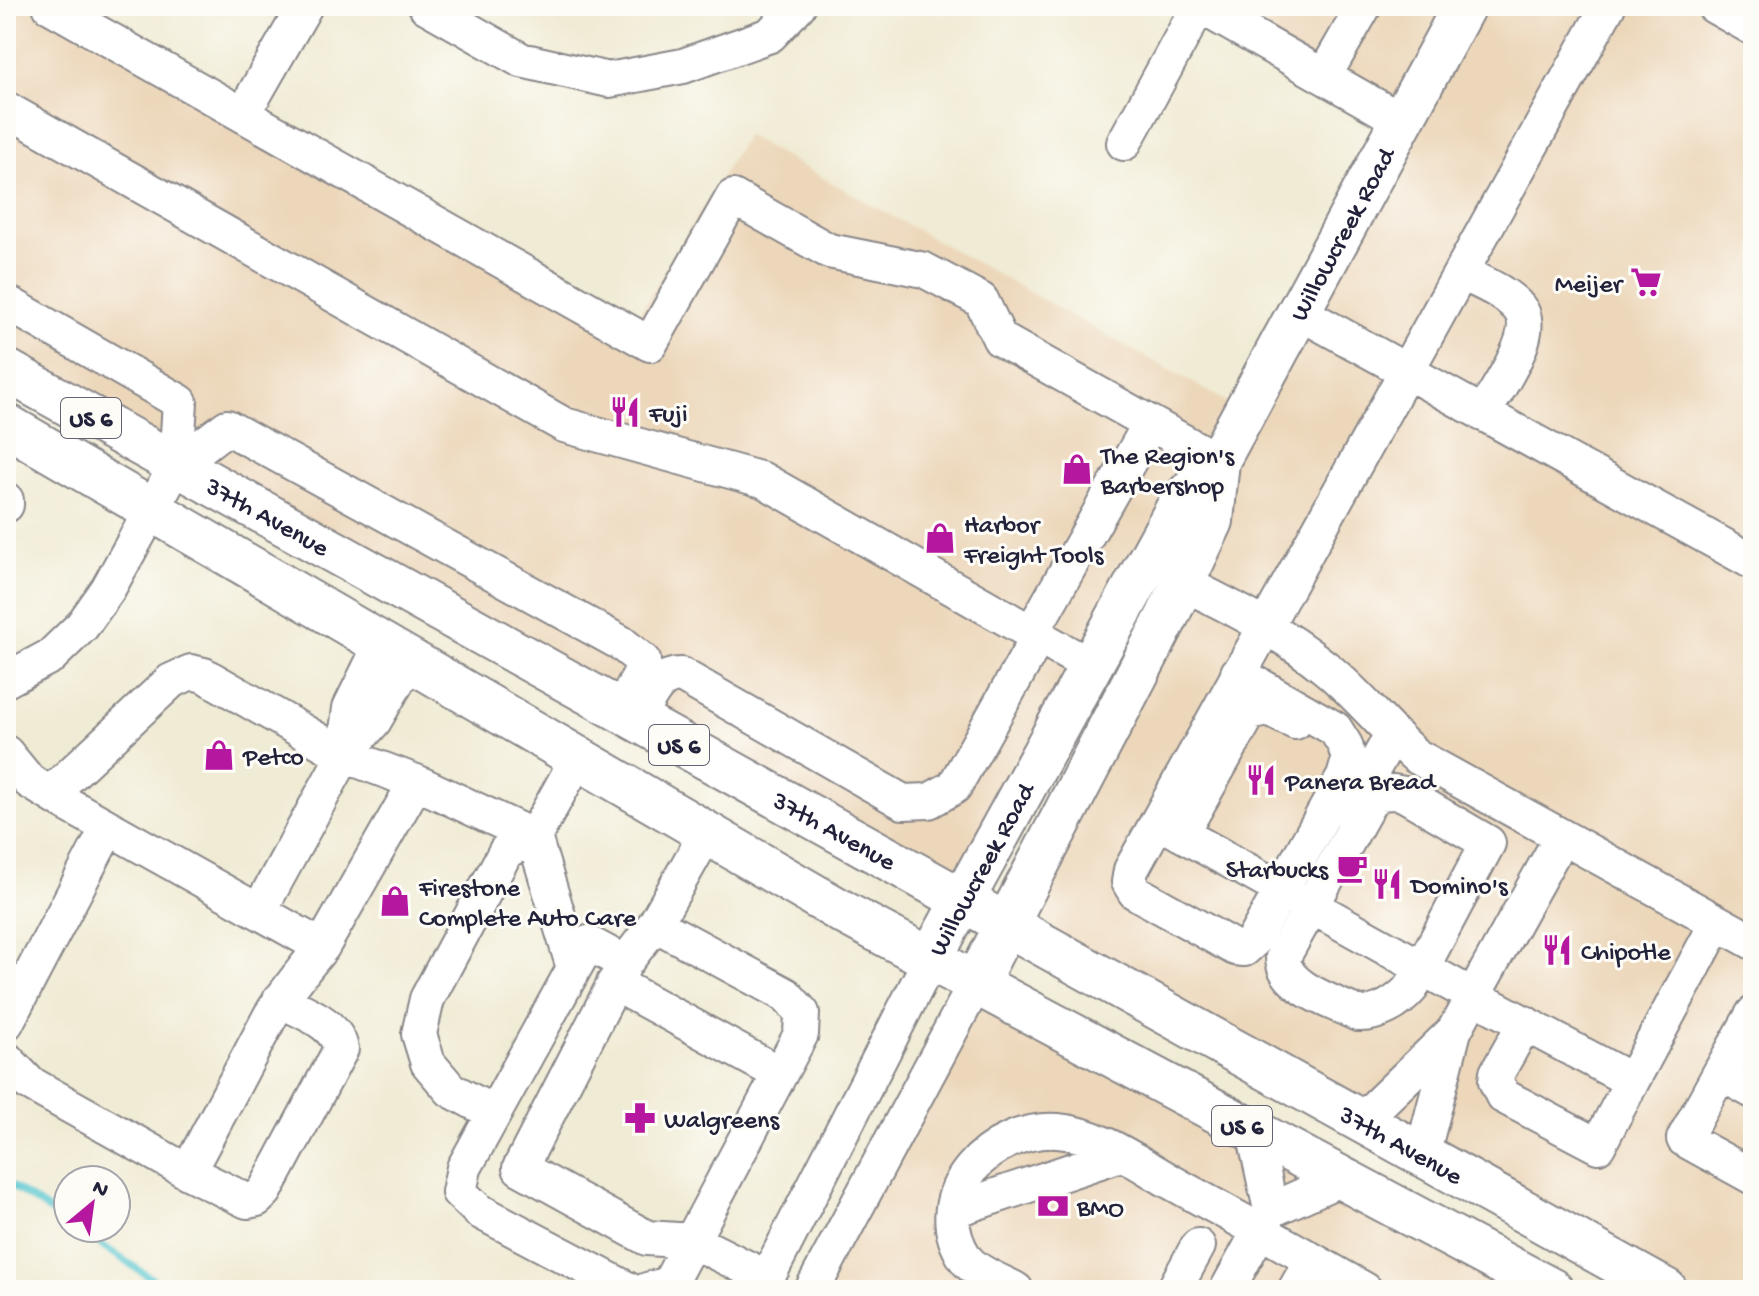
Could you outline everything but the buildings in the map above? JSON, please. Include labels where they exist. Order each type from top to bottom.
[{"type":"main road","name":"Willowcreek Road","points":[[930,960],[1180,503],[1218,461],[1464,6]]},
{"type":"main road","name":"37th Avenue","points":[[6,370],[1666,1290]]},
{"type":"main road","name":"37th Avenue","points":[[6,425],[930,960],[1552,1290]]},
{"type":"main road","name":"Willowcreek Road","points":[[976,983],[1212,521],[1218,461]]},
{"type":"street","points":[[50,6],[650,344],[733,197],[829,251],[924,270],[981,300],[1000,339],[1218,461]]},
{"type":"street","points":[[254,95],[305,6]]},
{"type":"street","points":[[426,6],[521,60],[609,80],[683,66],[770,35],[798,6]]},
{"type":"street","points":[[1124,143],[1200,6],[1402,121]]},
{"type":"street","points":[[1324,76],[1364,6]]},
{"type":"street","points":[[1169,828],[1238,673],[1608,6]]},
{"type":"street","points":[[1714,6],[1753,28]]},
{"type":"street","points":[[6,109],[564,425],[763,480],[1090,666]]},
{"type":"street","points":[[1461,272],[1509,299],[1525,318],[1526,330],[1521,345],[1483,414]]},
{"type":"street","points":[[6,302],[180,402],[176,466],[108,589],[82,626],[51,656],[6,680]]},
{"type":"street","points":[[1299,312],[1753,562]]},
{"type":"street","points":[[628,717],[660,680],[669,675],[681,675],[903,802],[929,801],[954,787],[1150,424]]},
{"type":"street","points":[[176,466],[227,427],[621,643],[643,661],[628,717]]},
{"type":"street","points":[[1183,583],[1265,624],[1329,670],[1416,756],[1753,942]]},
{"type":"street","points":[[259,911],[344,755],[350,708],[396,651]]},
{"type":"street","points":[[50,794],[171,681],[191,672],[212,679],[344,755],[416,782],[534,837],[574,968]]},
{"type":"street","points":[[1238,673],[1335,729],[1345,745],[1349,760],[1344,777],[1300,861],[1297,899],[1283,957],[1283,969],[1291,980],[1358,1014],[1368,1015],[1402,999],[1424,969],[1488,843],[1404,794],[1379,793],[1297,899],[1244,949],[1235,948],[1135,892],[1129,882],[1131,870],[1169,828],[1249,713],[1257,708],[1279,714],[1321,737],[1331,746],[1336,758],[1335,770],[1289,856],[1297,899]]},
{"type":"street","points":[[1335,729],[1381,724]]},
{"type":"street","points":[[1297,899],[1381,724]]},
{"type":"street","points":[[6,753],[29,781],[50,794],[322,947]]},
{"type":"street","points":[[494,1113],[451,1090],[428,1063],[419,1034],[427,999],[506,851],[534,837],[578,758]]},
{"type":"street","points":[[188,1172],[280,1000],[322,947],[416,782]]},
{"type":"street","points":[[6,1023],[108,828]]},
{"type":"street","points":[[1169,828],[1632,1081]]},
{"type":"street","points":[[707,832],[655,924],[620,973],[520,1168],[647,1238],[693,1241],[764,1284]]},
{"type":"street","points":[[1422,1155],[1454,1031],[1561,838]]},
{"type":"street","points":[[1525,1023],[1497,1073],[1496,1081],[1503,1096],[1598,1146],[1717,923]]},
{"type":"street","points":[[647,1290],[669,1284],[801,1034],[802,1013],[786,995],[655,924]]},
{"type":"street","points":[[629,1290],[479,1211],[459,1192],[464,1168],[588,943],[620,973],[780,1074]]},
{"type":"street","name":"Willowcreek Road","points":[[764,1284],[930,960]]},
{"type":"street","name":"Willowcreek Road","points":[[812,1290],[976,983]]},
{"type":"street","points":[[6,1059],[29,1083],[188,1172],[236,1197],[257,1199],[341,1049],[337,1035],[280,1000]]},
{"type":"street","points":[[1753,1014],[1684,1139],[1753,1177]]},
{"type":"street","points":[[1361,1121],[1454,1031]]},
{"type":"street","points":[[1720,1073],[1753,1091]]},
{"type":"street","points":[[1016,1290],[966,1260],[952,1224],[954,1210],[976,1160],[992,1147],[1035,1131],[1075,1135],[1266,1221],[1341,1279]]},
{"type":"street","points":[[1254,1132],[1266,1221]]},
{"type":"street","points":[[954,1210],[1121,1154]]},
{"type":"street","points":[[1227,1290],[1266,1221],[1344,1177]]},
{"type":"street","points":[[1174,1290],[1198,1246]]},
{"type":"street","points":[[1295,1290],[1341,1279]]},
{"type":"shaded area","points":[[6,6],[65,6],[635,321],[746,135],[1238,408],[959,891],[6,359]]},
{"type":"shaded area","points":[[1273,6],[1457,6],[1400,111],[1259,34]]},
{"type":"shaded area","points":[[1476,6],[1753,6],[1753,1290],[1692,1290],[1021,920],[1231,466]]},
{"type":"shaded area","points":[[982,999],[1527,1290],[825,1290]]},
{"type":"waterway","points":[[6,1182],[52,1212]]},
{"type":"waterway","points":[[100,1244],[169,1290]]},
{"type":"place","name":"Meijer","points":[[1646,282]]},
{"type":"place","name":"Fuji","points":[[625,412]]},
{"type":"place","name":"The Region's Barbershop","points":[[1077,469]]},
{"type":"place","name":"Harbor Freight Tools","points":[[940,538]]},
{"type":"place","name":"Petco","points":[[219,755]]},
{"type":"place","name":"Panera Bread","points":[[1261,780]]},
{"type":"place","name":"Starbucks","points":[[1352,868]]},
{"type":"place","name":"Domino's","points":[[1387,884]]},
{"type":"place","name":"Firestone Complete Auto Care","points":[[395,901]]},
{"type":"place","name":"Chipotle","points":[[1557,950]]},
{"type":"place","name":"Walgreens","points":[[640,1118]]},
{"type":"place","name":"BMO","points":[[1053,1206]]}]
